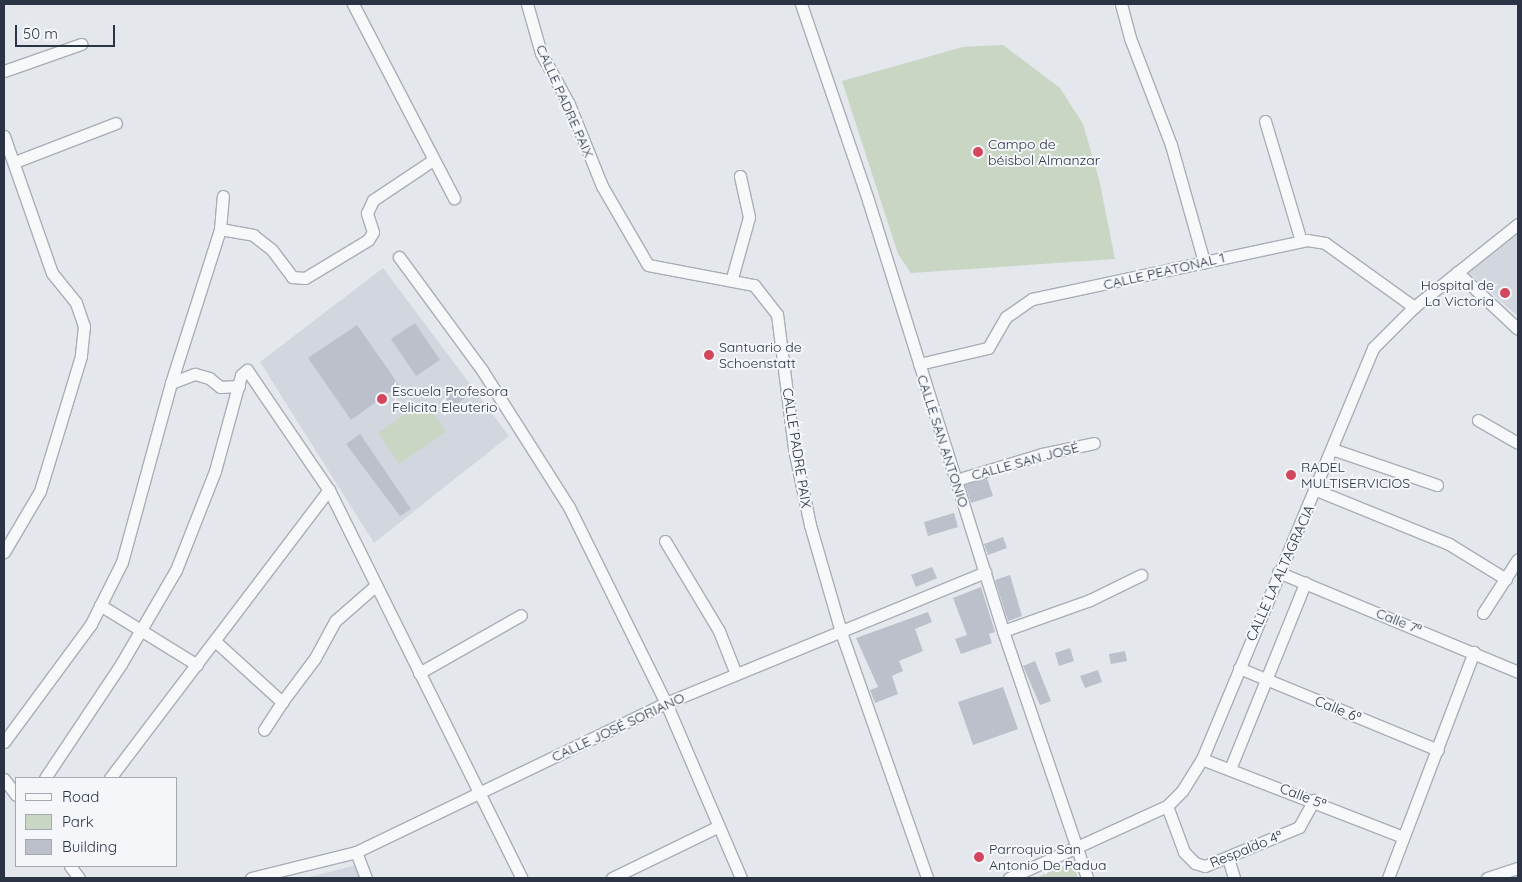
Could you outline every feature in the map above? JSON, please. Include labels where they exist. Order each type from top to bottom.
[{"type":"street","points":[[352,4],[454,198]]},
{"type":"street","name":"CALLE PADRE PAIX","points":[[528,4],[542,53],[569,104],[602,186],[648,265],[732,278],[754,285],[777,314],[794,449],[810,525],[841,632],[927,878]]},
{"type":"street","name":"CALLE SAN ANTONIO","points":[[800,4],[868,200],[1003,631],[1087,878]]},
{"type":"street","points":[[1121,4],[1130,38],[1171,145],[1204,262]]},
{"type":"street","points":[[4,71],[81,44]]},
{"type":"street","points":[[1265,121],[1302,241]]},
{"type":"street","points":[[15,162],[116,123]]},
{"type":"street","points":[[4,136],[15,162],[52,273],[76,303],[84,326],[81,356],[40,490],[4,552]]},
{"type":"street","points":[[220,229],[253,235],[272,250],[292,277],[305,278],[368,240],[373,232],[367,213],[373,200],[433,160]]},
{"type":"street","points":[[732,278],[749,218],[740,176]]},
{"type":"street","points":[[4,742],[91,624],[122,562],[171,383],[220,229],[223,196]]},
{"type":"street","name":"CALLE LA ALTAGRACIA","points":[[1009,878],[1167,806],[1192,778],[1202,759],[1278,572],[1316,490],[1373,348],[1414,306],[1518,224]]},
{"type":"street","name":"CALLE PEATONAL 1","points":[[918,364],[988,348],[1006,317],[1032,299],[1302,241],[1325,243],[1414,306]]},
{"type":"street","points":[[399,257],[482,370],[569,507],[666,702],[717,827],[741,878]]},
{"type":"street","points":[[1457,272],[1518,330]]},
{"type":"street","points":[[46,777],[140,631],[176,570],[214,471],[243,372],[248,370],[329,490],[375,586],[522,878]]},
{"type":"street","points":[[171,383],[195,374],[209,378],[220,387],[239,386]]},
{"type":"street","points":[[1478,420],[1518,443]]},
{"type":"street","name":"CALLE SAN JOSÉ","points":[[956,480],[1094,443]]},
{"type":"street","points":[[1332,449],[1437,485]]},
{"type":"street","points":[[111,777],[329,490]]},
{"type":"street","points":[[1316,490],[1449,544],[1506,579]]},
{"type":"street","points":[[665,541],[719,631],[736,674]]},
{"type":"street","points":[[1482,613],[1518,559]]},
{"type":"street","name":"CALLE JOSÉ SORIANO","points":[[251,878],[356,852],[666,702],[985,572]]},
{"type":"street","name":"Calle 7ª","points":[[1278,572],[1474,652],[1518,672]]},
{"type":"street","points":[[1003,631],[1090,600],[1141,575]]},
{"type":"street","points":[[1230,769],[1305,583]]},
{"type":"street","points":[[264,730],[315,658],[335,621],[375,586]]},
{"type":"street","points":[[100,605],[197,665]]},
{"type":"street","points":[[419,673],[521,615]]},
{"type":"street","points":[[215,641],[282,702]]},
{"type":"street","points":[[1388,878],[1474,652]]},
{"type":"street","name":"Calle 6ª","points":[[1239,668],[1438,750]]},
{"type":"street","name":"Calle 5ª","points":[[1202,759],[1314,800],[1403,837]]},
{"type":"street","points":[[4,779],[15,795]]},
{"type":"street","name":"Respaldo 4ª","points":[[1167,806],[1184,852],[1195,863],[1205,866],[1302,826],[1314,800]]},
{"type":"street","points":[[612,878],[717,827]]},
{"type":"street","points":[[356,852],[366,878]]},
{"type":"street","points":[[1228,858],[1234,878]]},
{"type":"street","points":[[71,867],[79,878]]},
{"type":"street","points":[[1487,878],[1518,868]]},
{"type":"shaded area","name":"Hospital de La Victoria","points":[[1518,229],[1518,316],[1464,269]]},
{"type":"shaded area","name":"Escuela Profesora Felicita Eleuterio","points":[[383,268],[509,436],[374,543],[260,362]]},
{"type":"shaded area","points":[[356,865],[361,878],[306,878]]},
{"type":"green space","name":"Campo de béisbol Almanzar","points":[[1003,45],[1060,88],[1083,124],[1099,179],[1115,259],[911,273],[898,254],[842,81],[963,47]]},
{"type":"green space","points":[[425,400],[446,432],[399,464],[378,433]]},
{"type":"green space","points":[[1073,862],[1078,878],[1036,878]]},
{"type":"building","points":[[415,323],[440,360],[416,376],[391,339]]},
{"type":"building","points":[[357,325],[399,385],[351,420],[308,358]]},
{"type":"building","points":[[457,386],[465,398],[453,407],[444,396]]},
{"type":"building","points":[[360,434],[411,509],[400,516],[346,444]]},
{"type":"building","points":[[987,478],[993,496],[971,503],[965,485]]},
{"type":"building","points":[[954,513],[958,527],[928,536],[924,522]]},
{"type":"building","points":[[1003,537],[1007,548],[988,555],[984,544]]},
{"type":"building","points":[[932,567],[937,578],[916,587],[911,575]]},
{"type":"building","points":[[1010,575],[1022,616],[1008,621],[995,580]]},
{"type":"building","points":[[981,587],[995,632],[989,634],[992,643],[961,654],[955,639],[967,635],[953,598]]},
{"type":"building","points":[[928,612],[932,622],[915,629],[923,651],[899,661],[903,671],[892,676],[898,694],[875,703],[870,690],[878,687],[856,638]]},
{"type":"building","points":[[1070,648],[1074,661],[1059,666],[1055,653]]},
{"type":"building","points":[[1125,651],[1127,661],[1111,664],[1109,654]]},
{"type":"building","points":[[1035,661],[1051,701],[1040,705],[1023,666]]},
{"type":"building","points":[[1098,670],[1102,682],[1085,688],[1080,676]]},
{"type":"building","points":[[1003,687],[1018,729],[973,745],[958,702]]},
{"type":"place","name":"Campo de béisbol Almanzar","points":[[978,152]]},
{"type":"place","name":"Hospital de La Victoria","points":[[1505,293]]},
{"type":"place","name":"Santuario de Schoenstatt","points":[[709,355]]},
{"type":"place","name":"Escuela Profesora Felicita Eleuterio","points":[[382,399]]},
{"type":"place","name":"RADEL MULTISERVICIOS","points":[[1291,475]]},
{"type":"place","name":"Parroquia San Antonio De Padua","points":[[979,857]]}]
